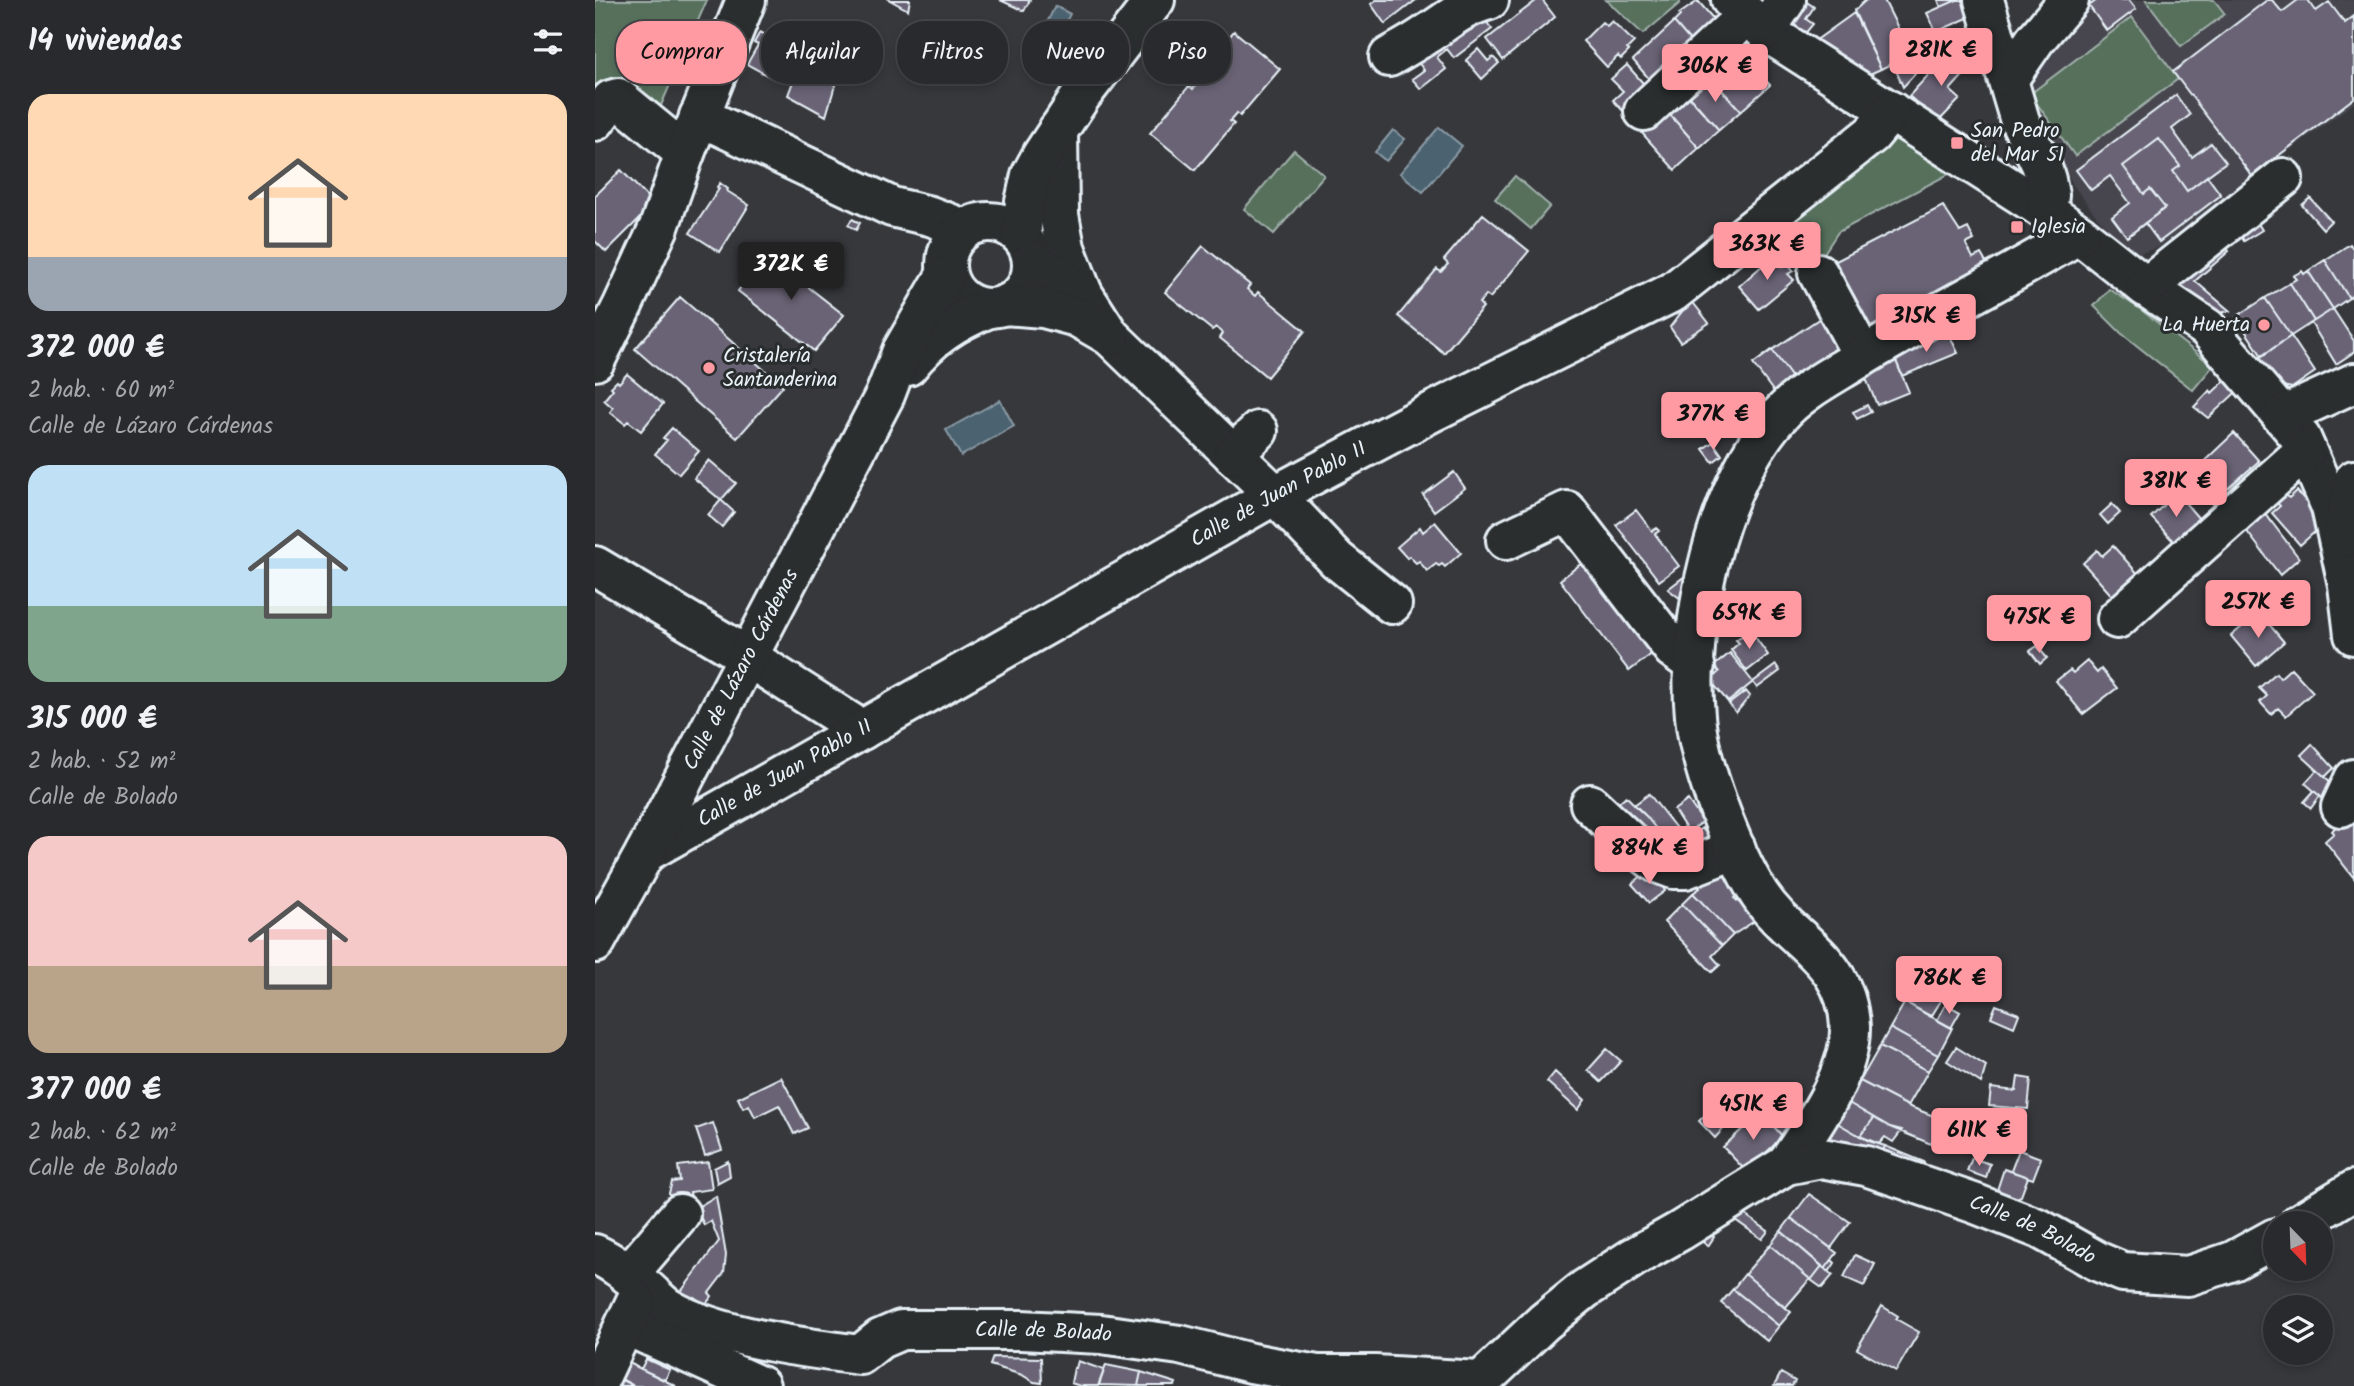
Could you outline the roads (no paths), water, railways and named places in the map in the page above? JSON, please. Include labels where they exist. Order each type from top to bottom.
[{"type":"street","points":[[595,361],[659,227],[699,116],[746,0]]},
{"type":"street","name":"Calle de Lázaro Cárdenas","points":[[1027,249],[1025,202],[1031,175],[1059,128],[1155,0]]},
{"type":"street","points":[[1388,57],[1425,36],[1454,14],[1475,3],[1489,0]]},
{"type":"street","points":[[1644,111],[1747,15],[1786,0]]},
{"type":"street","points":[[1984,0],[2020,121],[2046,180],[2049,195],[2047,212]]},
{"type":"street","points":[[2009,78],[2035,40],[2069,0]]},
{"type":"street","points":[[1747,15],[2047,212],[2146,287],[2207,328],[2301,438],[2331,507],[2340,544],[2354,635]]},
{"type":"street","points":[[595,121],[611,100],[618,99],[685,153]]},
{"type":"street","name":"Calle de Juan Pablo II","points":[[645,853],[1275,495],[1432,412],[1673,292],[1872,134],[1891,111]]},
{"type":"street","points":[[699,116],[892,207],[926,233],[960,246]]},
{"type":"street","points":[[1059,128],[1059,215],[1065,248],[1083,294],[1110,336]]},
{"type":"street","name":"Calle de Lázaro Cárdenas","points":[[595,943],[645,853],[884,395],[902,351],[960,246],[1023,166],[1059,128]]},
{"type":"street","points":[[2146,287],[2283,177]]},
{"type":"street","points":[[1083,294],[1027,249],[1011,228],[999,223],[960,246],[952,288],[962,299],[975,306],[1043,308],[1077,317],[1110,336],[1245,443],[1275,495],[1337,560],[1392,604]]},
{"type":"street","name":"Calle de Bolado","points":[[1786,1165],[1823,1111],[1847,1054],[1850,1028],[1846,1004],[1837,980],[1820,955],[1781,920],[1762,898],[1746,872],[1700,746],[1695,718],[1697,622],[1715,540],[1730,493],[1755,445],[1781,412],[1863,356],[2079,234]]},
{"type":"street","points":[[996,307],[1016,298],[1025,288],[1031,275],[1027,249]]},
{"type":"street","points":[[1818,273],[1863,356]]},
{"type":"street","name":"Calle de Lázaro Cárdenas","points":[[884,395],[937,335],[965,318],[996,307]]},
{"type":"street","points":[[2282,415],[2354,383]]},
{"type":"street","points":[[2117,619],[2306,450]]},
{"type":"street","points":[[2340,544],[2354,480]]},
{"type":"street","points":[[1506,540],[1567,511],[1673,649],[1695,665]]},
{"type":"street","points":[[595,566],[862,730]]},
{"type":"street","points":[[1590,804],[1637,848],[1657,863],[1673,869],[1685,869],[1736,849]]},
{"type":"street","name":"Calle de Bolado","points":[[595,1254],[608,1260],[668,1307],[712,1326],[781,1343],[853,1370],[880,1339],[901,1330],[1047,1331],[1101,1334],[1180,1345],[1251,1363],[1317,1375],[1478,1383],[1544,1322],[1585,1289],[1633,1257],[1786,1165],[1821,1158],[1866,1166],[1976,1204],[2040,1229],[2099,1262],[2123,1272],[2189,1276],[2233,1261],[2263,1245]]},
{"type":"street","points":[[2320,1211],[2354,1190]]},
{"type":"street","points":[[596,1386],[625,1325],[636,1281],[680,1214]]},
{"type":"street","points":[[625,1325],[760,1386]]},
{"type":"water","points":[[1055,6],[1070,14],[1066,21],[1048,21]]},
{"type":"water","points":[[1439,127],[1462,146],[1423,192],[1400,173]]},
{"type":"water","points":[[1393,130],[1405,139],[1386,161],[1375,152]]},
{"type":"water","points":[[1000,400],[1014,426],[961,456],[946,430]]},
{"type":"place","name":"San Pedro del Mar 51","points":[[1957,143]]},
{"type":"place","name":"Iglesia","points":[[2017,227]]},
{"type":"place","name":"La Huerta","points":[[2264,325]]},
{"type":"place","name":"Cristalería Santanderina","points":[[709,368]]}]
